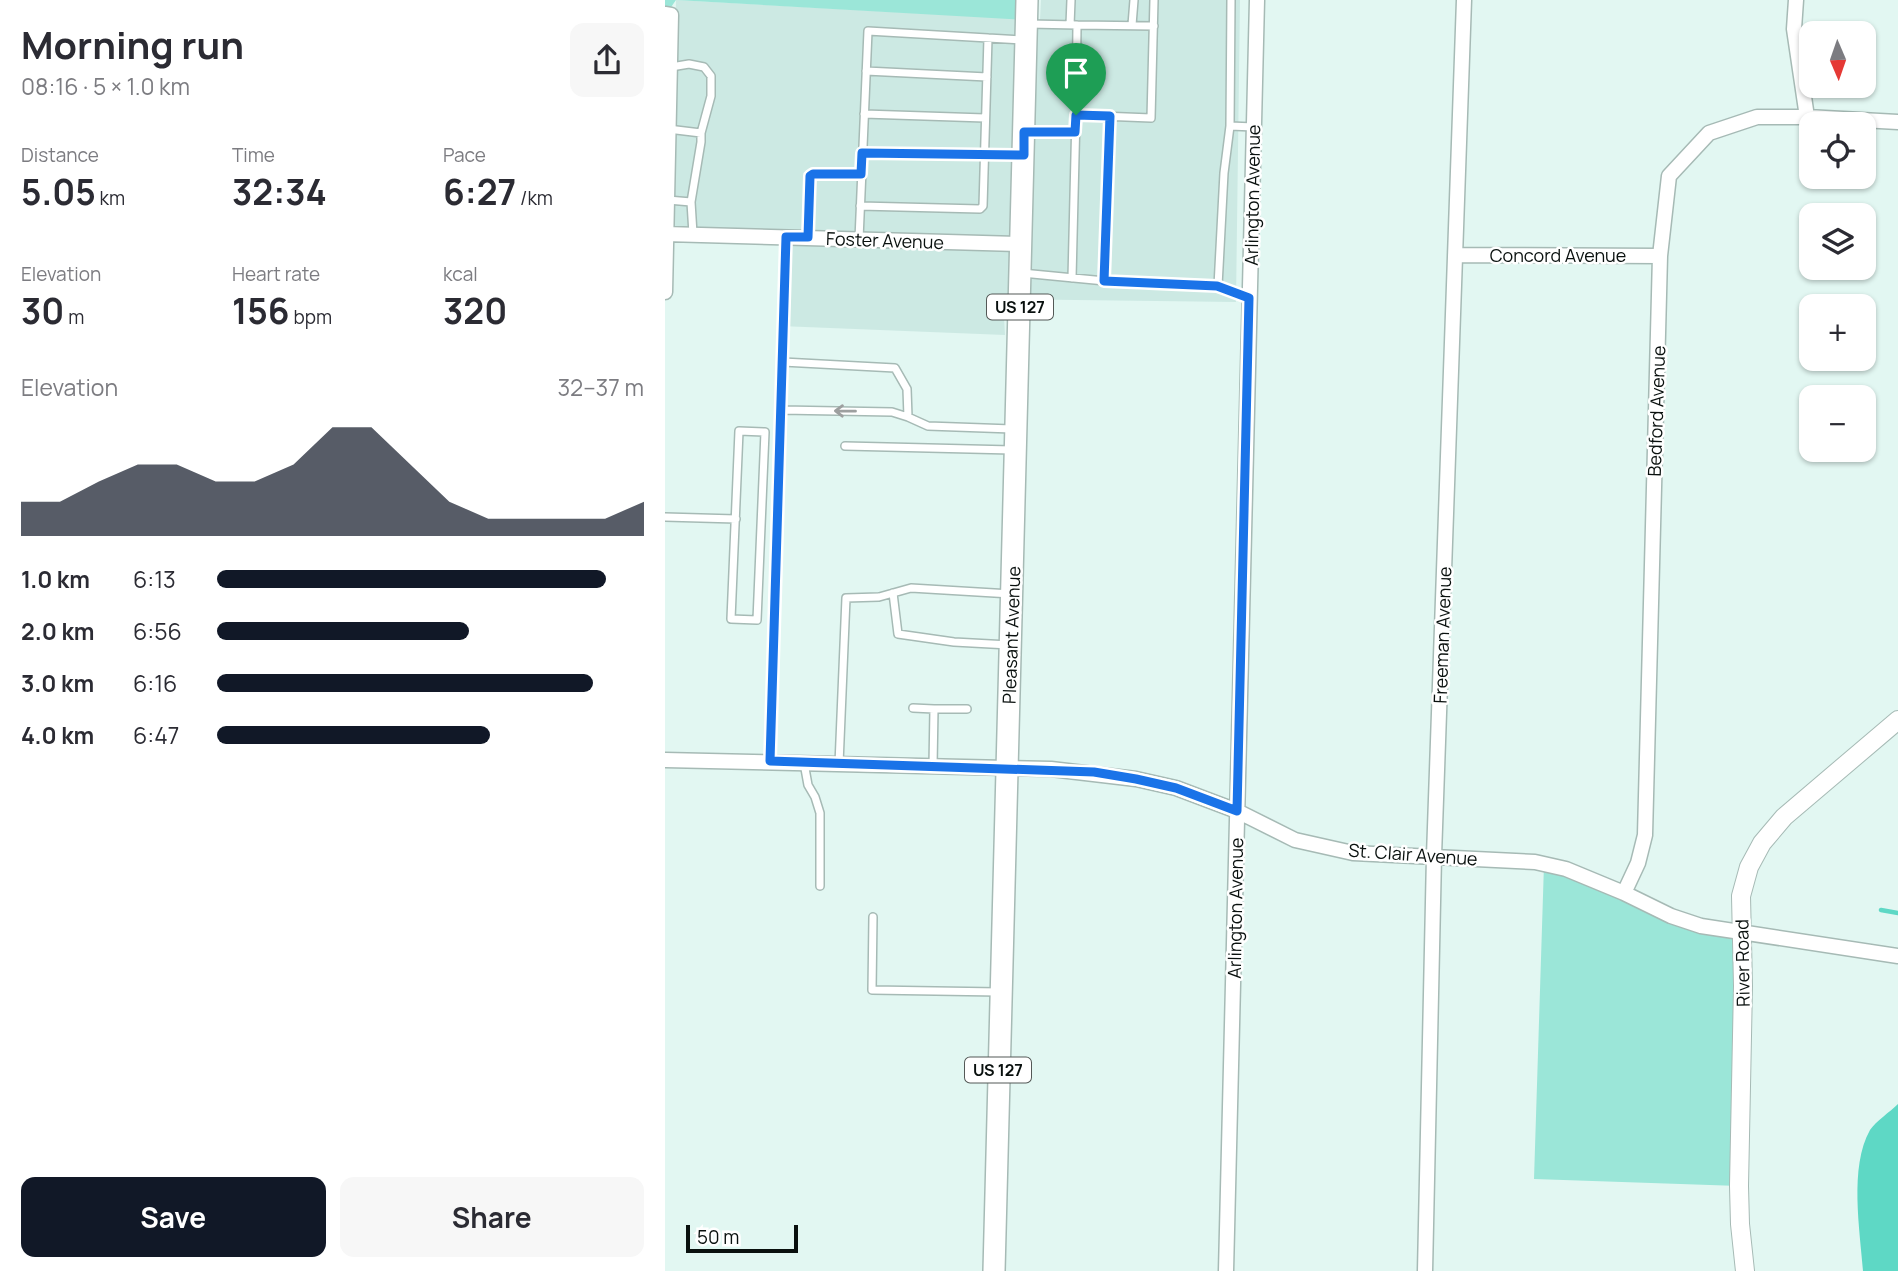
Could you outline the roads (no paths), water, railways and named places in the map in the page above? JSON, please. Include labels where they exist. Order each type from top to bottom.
[{"type":"main road","name":"Pleasant Avenue","points":[[994,1271],[1027,0]]},
{"type":"street","name":"Arlington Avenue","points":[[1226,1271],[1257,0]]},
{"type":"street","name":"Freeman Avenue","points":[[1425,1271],[1434,856],[1464,0]]},
{"type":"street","points":[[1796,0],[1794,29],[1806,112]]},
{"type":"street","points":[[665,292],[670,67],[668,14]]},
{"type":"street","name":"Bedford Avenue","points":[[1624,892],[1638,863],[1645,835],[1660,256],[1669,176],[1709,133],[1757,117],[1799,117]]},
{"type":"street","name":"Bedford Avenue","points":[[1876,121],[1898,122]]},
{"type":"street","name":"Foster Avenue","points":[[666,234],[1021,244]]},
{"type":"street","name":"Concord Avenue","points":[[1455,255],[1660,256]]},
{"type":"street","name":"River Road","points":[[1745,1271],[1740,1224],[1739,1172],[1743,986],[1741,896],[1749,867],[1762,843],[1784,817],[1898,720]]},
{"type":"street","name":"St. Clair Avenue","points":[[665,760],[1061,770],[1136,779],[1176,788],[1237,811],[1307,843],[1353,853],[1535,862],[1566,869],[1691,923],[1898,956]]},
{"type":"lane","points":[[1071,0],[1076,115],[1072,278]]},
{"type":"lane","points":[[1132,25],[1134,0]]},
{"type":"lane","points":[[1076,115],[1151,118],[1154,0]]},
{"type":"lane","points":[[1217,286],[1224,173],[1230,126],[1231,0]]},
{"type":"lane","points":[[859,239],[868,32],[988,38],[1074,25],[1154,26]]},
{"type":"lane","points":[[860,206],[980,209],[983,206],[988,38]]},
{"type":"lane","points":[[670,67],[689,64],[704,67],[711,76],[711,96],[701,133],[691,202],[693,234]]},
{"type":"lane","points":[[866,71],[987,76]]},
{"type":"lane","points":[[864,114],[985,118]]},
{"type":"lane","points":[[1104,281],[1110,116]]},
{"type":"lane","points":[[1230,126],[1254,127]]},
{"type":"lane","points":[[668,129],[701,133]]},
{"type":"lane","points":[[1024,132],[1075,132]]},
{"type":"lane","points":[[862,153],[1024,155]]},
{"type":"lane","points":[[808,237],[810,176],[861,174]]},
{"type":"lane","points":[[668,200],[691,202]]},
{"type":"lane","points":[[770,761],[786,237]]},
{"type":"lane","points":[[1021,273],[1104,281],[1217,286],[1249,298]]},
{"type":"lane","points":[[783,362],[895,368],[907,389],[908,417]]},
{"type":"lane","points":[[782,410],[892,412],[928,426],[1016,440]]},
{"type":"lane","points":[[757,620],[765,432],[739,431],[731,619],[775,622]]},
{"type":"lane","points":[[845,446],[1016,440]]},
{"type":"lane","points":[[665,517],[736,519]]},
{"type":"lane","points":[[839,764],[846,598],[879,597],[911,588],[1012,594]]},
{"type":"lane","points":[[893,593],[898,634],[954,642],[1010,645]]},
{"type":"lane","points":[[913,708],[967,709]]},
{"type":"lane","points":[[933,767],[934,709]]},
{"type":"lane","points":[[804,762],[808,785],[820,813],[821,886]]},
{"type":"lane","points":[[873,916],[872,990],[1000,992]]},
{"type":"waterway","points":[[1881,910],[1898,913]]}]
